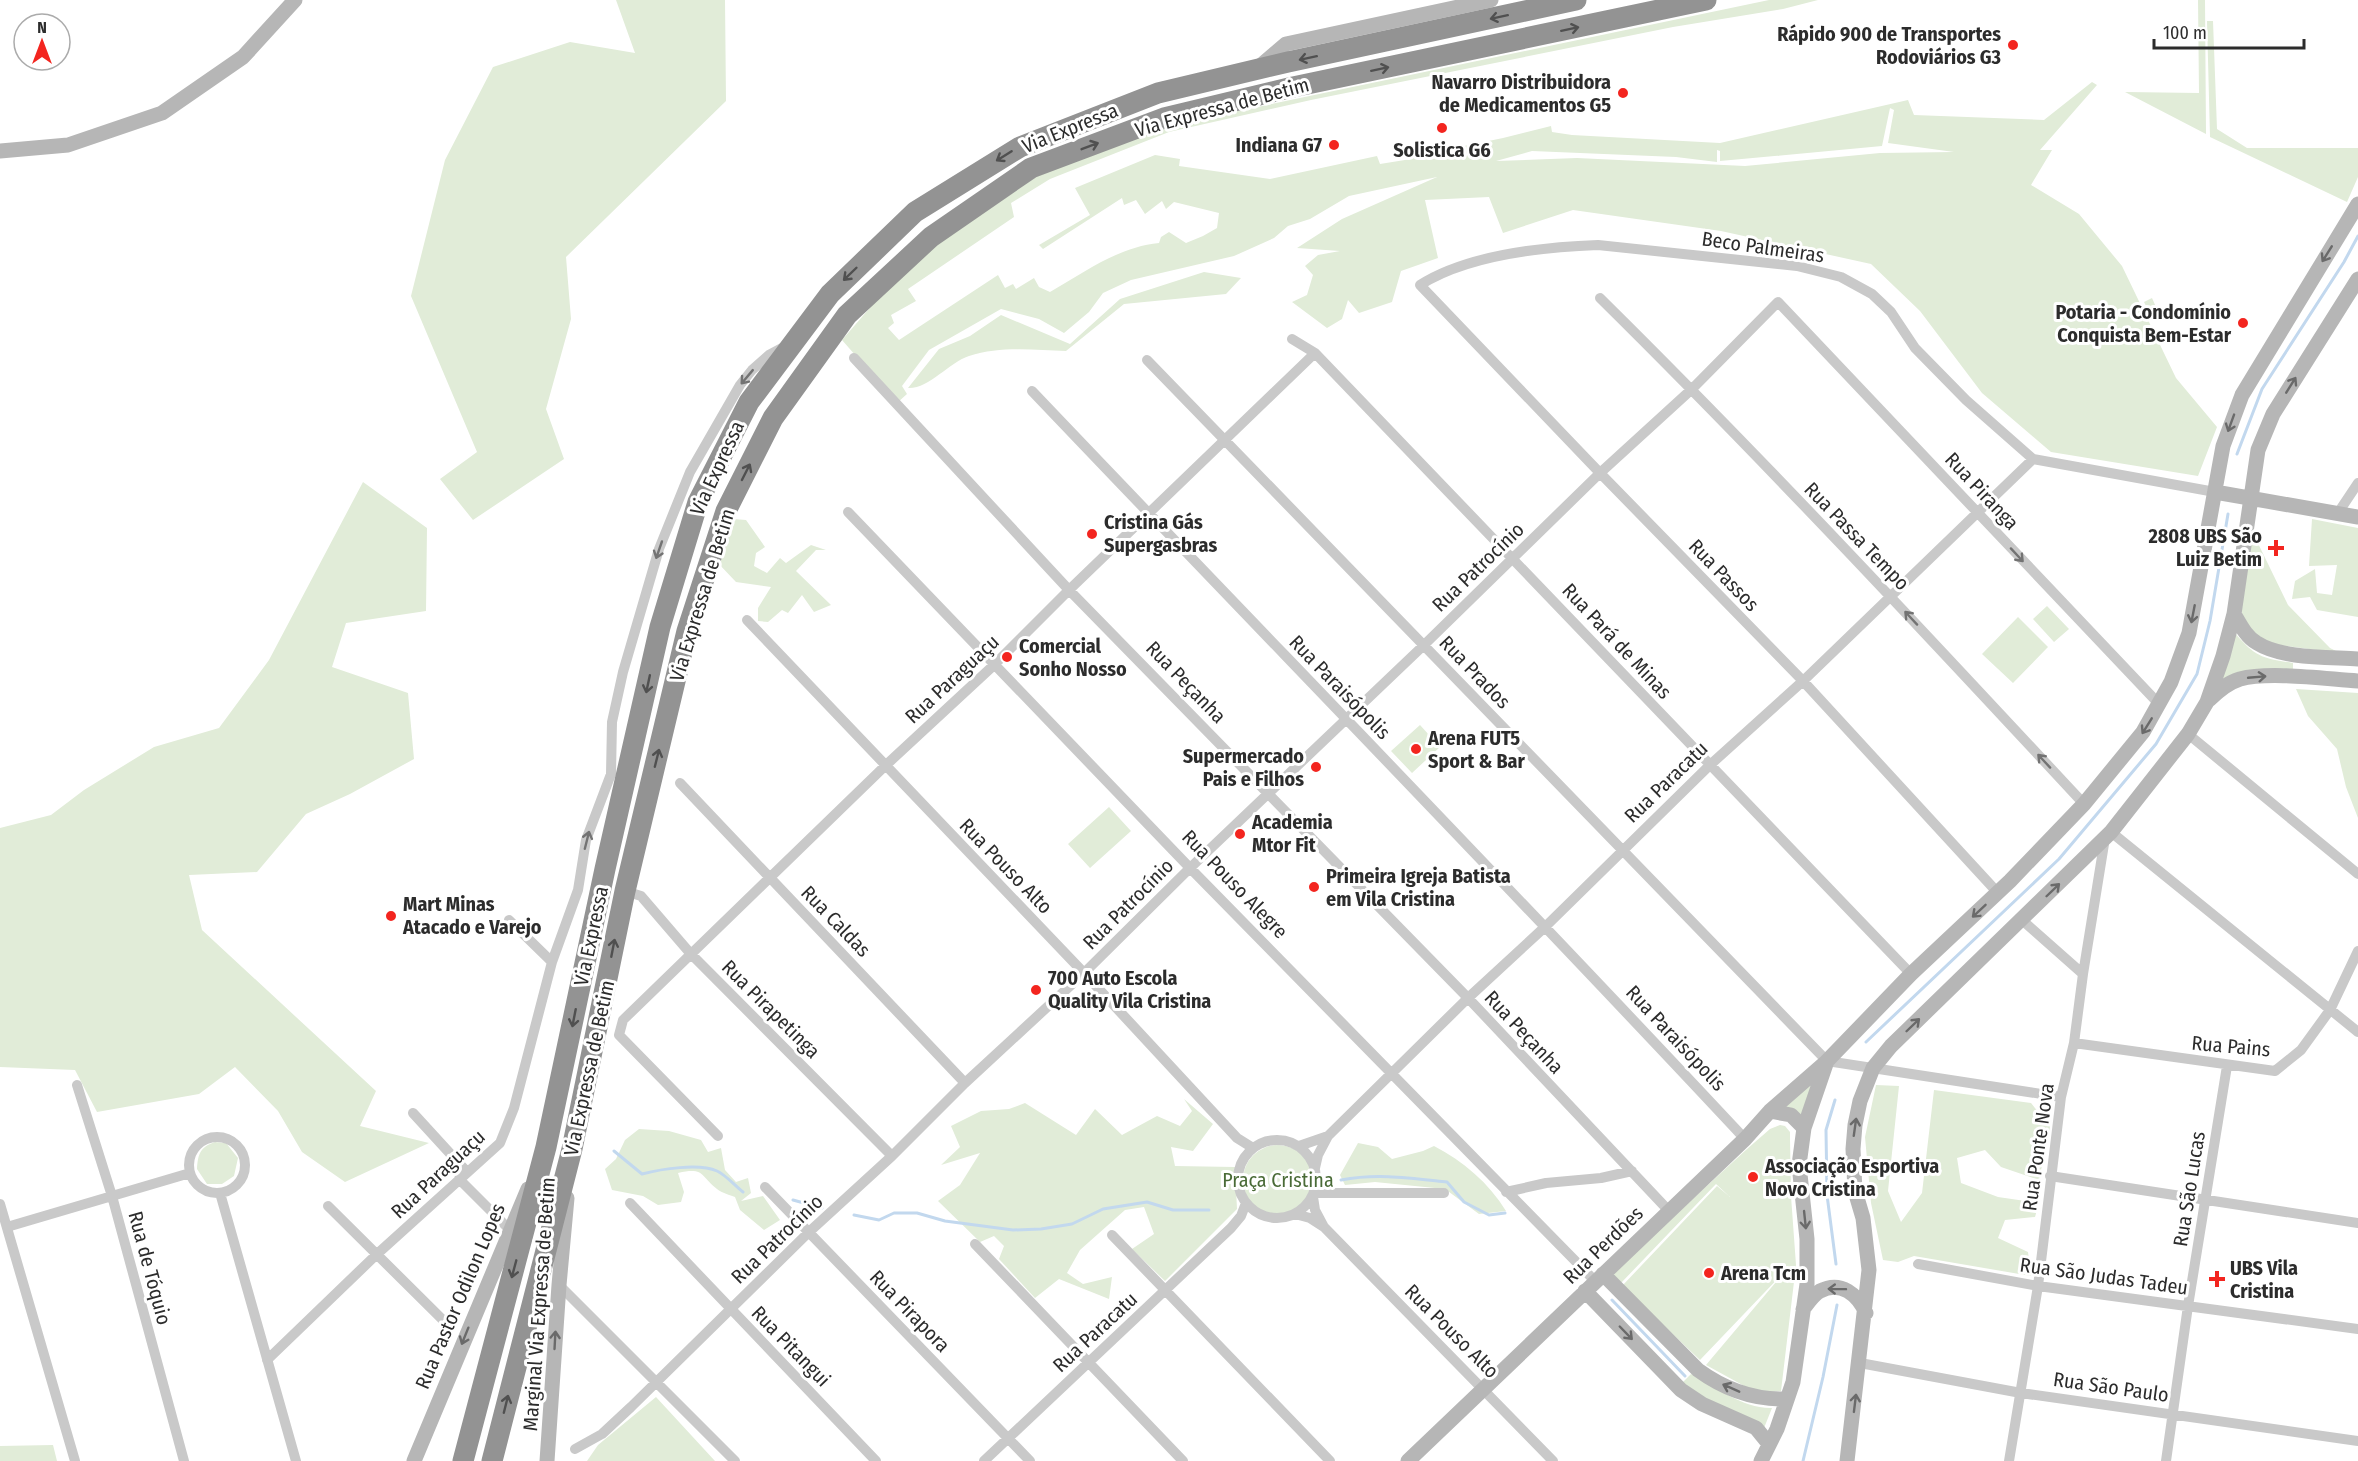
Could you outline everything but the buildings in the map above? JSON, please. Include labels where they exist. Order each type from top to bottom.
[{"type":"highway","name":"Via Expressa","points":[[463,1461],[546,1148],[605,869],[660,627],[698,502],[749,402],[793,342],[830,294],[915,212],[1020,147],[1158,93],[1257,69],[1576,0]]},
{"type":"highway","name":"Via Expressa de Betim","points":[[492,1461],[572,1149],[625,891],[687,631],[726,511],[773,418],[847,315],[931,237],[1030,168],[1164,118],[1293,87],[1706,0]]},
{"type":"main road","points":[[0,151],[68,145],[162,113],[243,57],[295,0]]},
{"type":"main road","points":[[1257,69],[1286,44],[1491,0]]},
{"type":"main road","name":"Rua Perdões","points":[[1408,1461],[1745,1139],[1770,1111],[1827,1061],[1911,974],[1998,893],[2084,804],[2144,732],[2160,705],[2189,633],[2223,446],[2241,395],[2358,204]]},
{"type":"main road","points":[[1847,1461],[1866,1313],[1869,1268],[1863,1218],[1855,1191],[1853,1149],[1860,1101],[1873,1068],[1891,1046],[2108,835],[2188,734],[2206,702],[2223,656],[2234,614],[2258,450],[2273,414],[2358,279]]},
{"type":"main road","points":[[2215,492],[2358,517]]},
{"type":"main road","points":[[2234,614],[2256,643],[2276,651],[2358,659]]},
{"type":"main road","points":[[2206,702],[2223,687],[2238,679],[2258,675],[2358,681]]},
{"type":"main road","points":[[1761,1461],[1793,1382],[1807,1284],[1806,1239],[1799,1165],[1804,1128],[1827,1061]]},
{"type":"main road","points":[[1770,1111],[1791,1115],[1804,1128]]},
{"type":"main road","name":"Rua Pastor Odilon Lopes","points":[[414,1461],[509,1229],[546,1148]]},
{"type":"main road","name":"Marginal Via Expressa de Betim","points":[[548,1461],[559,1285],[572,1149]]},
{"type":"main road","name":"Rua Pouso Alegre","points":[[1594,1282],[1709,1378],[1765,1400],[1787,1399]]},
{"type":"main road","name":"Rua Pouso Alegre","points":[[1594,1282],[1681,1390],[1702,1404],[1755,1428],[1769,1444]]},
{"type":"main road","points":[[1803,1309],[1820,1291],[1844,1288],[1861,1301],[1866,1313]]},
{"type":"street","name":"Beco Palmeiras","points":[[1420,285],[1439,273],[1483,260],[1567,246],[1598,245],[1797,266],[1841,277],[1872,294],[1891,312],[1915,348],[1966,400],[2033,459]]},
{"type":"street","name":"Rua Passos","points":[[1420,285],[1803,681],[1998,893]]},
{"type":"street","name":"Rua Passa Tempo","points":[[1600,298],[1692,389],[2084,804]]},
{"type":"street","name":"Rua Patrocínio","points":[[575,1449],[602,1434],[809,1232],[1084,973],[1600,473],[1692,389],[1778,302]]},
{"type":"street","name":"Rua Piranga","points":[[1778,302],[2160,705]]},
{"type":"street","name":"Rua Pará de Minas","points":[[1292,339],[1315,353],[1911,974]]},
{"type":"street","name":"Rua Paraguaçu","points":[[267,1360],[376,1255],[500,1143],[514,1108],[552,962],[575,897],[586,840],[611,774],[612,722],[623,672],[659,549],[690,472],[740,385],[752,370],[769,356],[793,342]]},
{"type":"street","name":"Rua Paraguaçu","points":[[718,1136],[619,1035],[623,1020],[885,766],[994,665],[1315,353]]},
{"type":"street","name":"Rua Peçanha","points":[[854,358],[1069,590],[1468,998],[1669,1211]]},
{"type":"street","name":"Rua Prados","points":[[1148,360],[1827,1061]]},
{"type":"street","name":"Rua Paraisópolis","points":[[1032,391],[1546,926],[1745,1139]]},
{"type":"street","points":[[2033,459],[2215,492]]},
{"type":"street","name":"Rua Paracatu","points":[[1315,1167],[1318,1155],[1328,1136],[1710,765],[1803,681],[2033,459]]},
{"type":"street","points":[[2338,513],[2358,483]]},
{"type":"street","name":"Rua Pouso Alegre","points":[[848,512],[1190,868],[1594,1282]]},
{"type":"street","name":"Rua Pouso Alto","points":[[747,620],[1084,973],[1237,1138],[1253,1148]]},
{"type":"street","points":[[612,722],[627,776]]},
{"type":"street","points":[[2188,734],[2358,874]]},
{"type":"street","name":"Rua Caldas","points":[[680,783],[965,1083]]},
{"type":"street","points":[[2108,835],[2358,1032]]},
{"type":"street","name":"Rua Ponte Nova","points":[[2009,1461],[2037,1286],[2061,1096],[2074,1043],[2083,974],[2108,835]]},
{"type":"street","name":"Rua Pirapetinga","points":[[625,891],[641,896],[690,953],[892,1156]]},
{"type":"street","points":[[509,920],[552,962]]},
{"type":"street","points":[[2022,920],[2083,974]]},
{"type":"street","name":"Rua Pains","points":[[2074,1043],[2275,1071],[2301,1050],[2331,1010],[2358,951]]},
{"type":"street","points":[[1827,1061],[2061,1096]]},
{"type":"street","name":"Rua São Lucas","points":[[2166,1461],[2188,1306],[2227,1066]]},
{"type":"street","name":"Rua de Tóquio","points":[[77,1085],[112,1196],[184,1461]]},
{"type":"street","points":[[413,1113],[509,1229]]},
{"type":"street","points":[[220,1136],[237,1144],[246,1160],[243,1178],[237,1185],[220,1193],[201,1188],[190,1173],[191,1155],[202,1140],[220,1136]]},
{"type":"street","name":"Rua Paracatu","points":[[1299,1146],[1328,1136]]},
{"type":"street","name":"Rua Pouso Alto","points":[[1237,1138],[1244,1160]]},
{"type":"street","points":[[1271,1141],[1290,1142],[1299,1146],[1309,1155],[1315,1167],[1316,1185],[1313,1195],[1305,1207],[1295,1214],[1277,1218],[1259,1214],[1246,1203],[1240,1193],[1238,1181],[1244,1160],[1253,1148],[1271,1141]]},
{"type":"street","points":[[1506,1192],[1546,1183],[1601,1178],[1632,1171]]},
{"type":"street","points":[[7,1227],[190,1173]]},
{"type":"street","points":[[2050,1176],[2358,1222]]},
{"type":"street","name":"Rua Pirapora","points":[[765,1187],[1030,1461]]},
{"type":"street","points":[[220,1193],[296,1461]]},
{"type":"street","points":[[1313,1195],[1444,1193]]},
{"type":"street","name":"Rua Pouso Alto","points":[[1313,1195],[1315,1210],[1324,1227]]},
{"type":"street","name":"Rua Pitangui","points":[[630,1203],[876,1461]]},
{"type":"street","name":"Rua Paracatu","points":[[984,1461],[1231,1228],[1241,1216],[1246,1203]]},
{"type":"street","points":[[0,1204],[75,1461]]},
{"type":"street","points":[[328,1206],[451,1328]]},
{"type":"street","name":"Rua Paracatu","points":[[1231,1228],[1259,1214]]},
{"type":"street","name":"Rua Pouso Alto","points":[[1295,1214],[1310,1218],[1324,1227],[1553,1461]]},
{"type":"street","points":[[1112,1235],[1330,1461]]},
{"type":"street","points":[[975,1244],[1183,1461]]},
{"type":"street","name":"Rua São Judas Tadeu","points":[[1918,1264],[2037,1286],[2358,1329]]},
{"type":"street","points":[[559,1285],[735,1461]]},
{"type":"street","name":"Rua São Paulo","points":[[1860,1363],[2021,1393],[2358,1441]]},
{"type":"green space","points":[[616,0],[725,0],[726,101],[566,257],[571,319],[546,409],[564,459],[473,520],[440,479],[477,452],[411,296],[445,160],[493,67],[570,42],[635,53]]},
{"type":"green space","points":[[1769,0],[1818,0],[1783,9],[1673,27],[1311,100],[1169,132],[1050,179],[1011,203],[1014,217],[908,289],[916,301],[891,315],[894,323],[888,328],[899,340],[998,275],[1005,288],[1013,284],[1016,289],[1034,278],[1039,287],[1050,292],[1116,255],[1144,245],[1159,243],[1161,237],[1169,232],[1186,243],[1217,228],[1219,213],[1174,202],[1166,209],[1162,201],[1145,214],[1136,200],[1124,205],[1122,198],[1043,249],[1039,245],[1090,215],[1075,188],[1155,155],[1180,159],[1179,166],[1270,179],[1377,156],[1380,164],[1411,159],[1411,157],[1551,126],[1552,132],[1572,135],[1720,143],[1908,100],[1914,115],[2044,120],[2092,82],[2097,85],[2040,150],[2052,150],[2031,185],[2079,214],[2122,266],[2176,378],[2217,427],[2198,476],[2051,452],[1982,393],[1920,311],[1871,264],[1721,231],[1573,210],[1503,233],[1489,197],[1425,200],[1438,258],[1401,271],[1392,302],[1359,313],[1348,300],[1342,319],[1327,328],[1292,302],[1307,295],[1313,275],[1305,266],[1318,255],[1340,251],[1297,248],[1342,219],[1437,177],[1349,196],[1310,219],[1288,226],[1274,238],[1234,256],[1131,280],[1103,293],[1089,312],[1064,333],[1039,319],[1001,309],[929,350],[902,386],[907,394],[897,403],[842,340],[907,265],[1049,168],[1176,124]],"holes":[[[1890,108],[1894,110],[1888,143],[1954,152],[1880,153],[1745,166],[1577,158],[1496,161],[1532,151],[1676,157],[1717,162],[1717,150],[1720,151],[1720,161],[1882,146]]]},
{"type":"green space","points":[[2198,0],[2205,0],[2206,134],[2125,92],[2199,93]]},
{"type":"green space","points":[[2207,21],[2213,21],[2217,129],[2247,148],[2358,148],[2358,177],[2347,202],[2210,137]]},
{"type":"green space","points":[[1204,272],[1241,278],[1226,294],[1124,304],[1066,351],[1017,349],[981,353],[961,359],[931,380],[908,388],[939,349],[970,336],[1001,315],[1070,344],[1120,299]]},
{"type":"green space","points":[[2152,298],[2160,316],[2153,320],[2144,302]]},
{"type":"green space","points":[[363,482],[427,528],[426,611],[346,623],[332,667],[408,693],[414,759],[350,794],[306,814],[257,872],[189,875],[202,930],[376,1091],[360,1126],[429,1143],[345,1182],[302,1152],[278,1111],[235,1067],[199,1094],[97,1112],[75,1070],[0,1067],[0,828],[51,815],[84,790],[154,747],[219,728],[269,660]]},
{"type":"green space","points":[[734,519],[746,520],[765,547],[756,553],[754,566],[767,573],[780,558],[786,563],[811,545],[826,550],[816,550],[796,571],[831,605],[814,612],[802,595],[788,613],[782,610],[768,622],[758,621],[758,608],[771,587],[736,582],[717,562]]},
{"type":"green space","points":[[2312,519],[2358,528],[2358,617],[2317,610],[2310,597],[2292,599],[2295,581],[2315,569],[2317,593],[2332,595],[2337,565],[2309,566]]},
{"type":"green space","points":[[2252,531],[2288,605],[2330,648],[2340,653],[2278,645],[2260,638],[2242,620],[2242,579]]},
{"type":"green space","points":[[2047,606],[2069,629],[2054,642],[2033,619]]},
{"type":"green space","points":[[2018,617],[2048,647],[2013,683],[1982,654]]},
{"type":"green space","points":[[2235,633],[2249,648],[2261,656],[2293,663],[2293,674],[2219,685]]},
{"type":"green space","points":[[2296,689],[2358,693],[2358,818],[2346,787],[2337,749],[2308,716]]},
{"type":"green space","name":"Arena FUT5 Sport & Bar","points":[[1420,725],[1440,747],[1412,773],[1391,751]]},
{"type":"green space","points":[[1109,807],[1131,831],[1090,868],[1068,844]]},
{"type":"green space","points":[[1818,1074],[1801,1118],[1785,1107]]},
{"type":"green space","points":[[1876,1085],[1899,1086],[1888,1191],[1901,1222],[1922,1193],[1934,1090],[2031,1103],[2050,1127],[2039,1180],[2001,1167],[1985,1150],[1957,1158],[1961,1183],[1998,1197],[2039,1203],[2035,1217],[2005,1220],[1998,1238],[2028,1252],[2031,1276],[1914,1256],[1898,1262],[1883,1260],[1871,1203],[1865,1137]]},
{"type":"green space","points":[[1184,1099],[1213,1124],[1193,1151],[1171,1147],[1175,1166],[1235,1167],[1237,1209],[1165,1281],[1132,1249],[1154,1234],[1144,1207],[1125,1210],[1080,1250],[1067,1273],[1083,1284],[1112,1277],[1109,1299],[1059,1279],[1035,1298],[999,1259],[1004,1246],[994,1236],[980,1242],[938,1201],[960,1185],[980,1153],[941,1165],[960,1147],[951,1126],[981,1111],[1009,1109],[1025,1103],[1076,1135],[1095,1109],[1122,1135],[1157,1116],[1180,1126],[1192,1111]]},
{"type":"green space","points":[[1780,1125],[1785,1126],[1790,1132],[1791,1196],[1796,1265],[1781,1391],[1757,1393],[1706,1365],[1786,1270],[1700,1360],[1622,1286],[1717,1186],[1730,1197],[1716,1184],[1621,1283],[1611,1274],[1747,1149],[1770,1129]]},
{"type":"green space","points":[[639,1129],[669,1131],[701,1140],[708,1152],[721,1148],[725,1170],[736,1182],[748,1178],[751,1193],[741,1201],[763,1196],[780,1220],[764,1230],[740,1210],[735,1197],[719,1190],[701,1174],[693,1171],[678,1173],[684,1192],[681,1202],[658,1205],[643,1196],[612,1190],[605,1169],[616,1159],[625,1140]]},
{"type":"green space","points":[[215,1142],[226,1143],[238,1158],[234,1176],[222,1184],[207,1184],[197,1169],[198,1159],[203,1149]]},
{"type":"green space","points":[[1358,1143],[1378,1147],[1392,1159],[1434,1146],[1474,1174],[1492,1191],[1506,1211],[1479,1214],[1445,1189],[1375,1182],[1345,1185],[1340,1175]]},
{"type":"green space","name":"Praça Cristina","points":[[1285,1145],[1298,1151],[1307,1160],[1311,1166],[1313,1180],[1311,1194],[1303,1205],[1292,1213],[1271,1215],[1253,1205],[1245,1194],[1243,1173],[1253,1155],[1264,1147]]},
{"type":"green space","points":[[1691,1374],[1740,1401],[1772,1408],[1764,1428],[1702,1399],[1680,1385]]},
{"type":"green space","points":[[656,1397],[715,1461],[587,1461],[598,1445]]},
{"type":"green space","points":[[53,1445],[57,1461],[0,1461],[0,1446]]},
{"type":"waterway","points":[[2237,454],[2262,389],[2344,262],[2358,236]]},
{"type":"waterway","points":[[1866,1042],[2059,859],[2156,744],[2197,674],[2210,621],[2228,514]]},
{"type":"waterway","points":[[1835,1100],[1826,1130],[1827,1195],[1836,1264]]},
{"type":"waterway","points":[[614,1151],[642,1174],[659,1170],[700,1167],[724,1175],[743,1192]]},
{"type":"waterway","points":[[1341,1180],[1381,1177],[1447,1182],[1464,1202],[1489,1215],[1505,1213]]},
{"type":"waterway","points":[[793,1200],[822,1208]]},
{"type":"waterway","points":[[854,1215],[879,1220],[894,1213],[917,1213],[945,1221],[1013,1230],[1041,1229],[1072,1224],[1103,1209],[1147,1202],[1173,1210],[1209,1210]]},
{"type":"waterway","points":[[1612,1300],[1685,1376]]},
{"type":"waterway","points":[[1803,1461],[1837,1305]]},
{"type":"place","name":"Rápido 900 de Transportes Rodoviários G3","points":[[2013,45]]},
{"type":"place","name":"Navarro Distribuidora de Medicamentos G5","points":[[1623,93]]},
{"type":"place","name":"Solistica G6","points":[[1442,128]]},
{"type":"place","name":"Indiana G7","points":[[1334,145]]},
{"type":"place","name":"Potaria - Condomínio Conquista Bem-Estar","points":[[2243,323]]},
{"type":"place","name":"Cristina Gás Supergasbras","points":[[1092,534]]},
{"type":"place","name":"2808 UBS São Luiz Betim","points":[[2276,548]]},
{"type":"place","name":"Comercial Sonho Nosso","points":[[1007,657]]},
{"type":"place","name":"Arena FUT5 Sport & Bar","points":[[1416,749]]},
{"type":"place","name":"Supermercado Pais e Filhos","points":[[1316,767]]},
{"type":"place","name":"Academia Mtor Fit","points":[[1240,834]]},
{"type":"place","name":"Primeira Igreja Batista em Vila Cristina","points":[[1314,887]]},
{"type":"place","name":"Mart Minas Atacado e Varejo","points":[[391,916]]},
{"type":"place","name":"700 Auto Escola Quality Vila Cristina","points":[[1036,990]]},
{"type":"place","name":"Associação Esportiva Novo Cristina","points":[[1753,1177]]},
{"type":"place","name":"Arena Tcm","points":[[1709,1273]]},
{"type":"place","name":"UBS Vila Cristina","points":[[2217,1279]]}]
